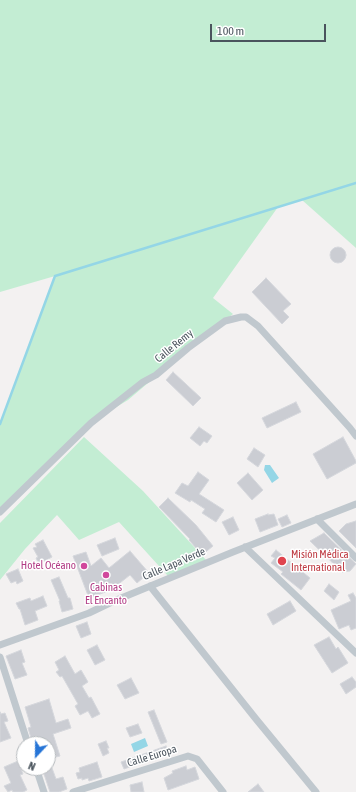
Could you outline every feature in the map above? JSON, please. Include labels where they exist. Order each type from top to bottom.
[{"type":"street","name":"Calle Remy","points":[[0,512],[90,423],[143,382],[156,375],[188,348],[226,320],[246,317],[258,326],[356,436]]},
{"type":"street","name":"Calle Lapa Verde","points":[[0,645],[89,613],[245,547],[356,504]]},
{"type":"street","points":[[317,519],[356,558]]},
{"type":"street","points":[[245,547],[356,653]]},
{"type":"street","points":[[150,586],[316,792]]},
{"type":"street","points":[[0,657],[25,736]]},
{"type":"street","name":"Calle Europa","points":[[73,792],[188,756],[197,759],[223,792]]},
{"type":"street","points":[[39,776],[44,792]]},
{"type":"green space","points":[[0,0],[356,0],[356,248],[302,200],[278,207],[213,298],[233,314],[181,355],[128,400],[93,421],[0,511],[0,424],[55,276],[0,292]]},
{"type":"green space","points":[[84,437],[143,491],[206,560],[168,576],[119,522],[79,540],[57,515],[25,549],[0,580],[0,523]]},
{"type":"water","points":[[265,465],[270,465],[279,478],[272,483],[264,470]]},
{"type":"water","points":[[145,738],[148,746],[134,752],[131,744]]},
{"type":"building","points":[[338,247],[344,249],[346,255],[344,261],[338,263],[332,261],[330,255],[332,249]]},
{"type":"building","points":[[266,278],[291,304],[283,311],[289,317],[282,324],[252,292]]},
{"type":"building","points":[[173,372],[201,398],[193,406],[166,380]]},
{"type":"building","points":[[296,402],[301,412],[267,428],[262,418]]},
{"type":"building","points":[[199,427],[212,436],[207,443],[204,441],[200,446],[190,438]]},
{"type":"building","points":[[343,437],[356,463],[327,479],[313,454]]},
{"type":"building","points":[[254,448],[265,455],[258,467],[247,459]]},
{"type":"building","points":[[198,472],[209,480],[199,494],[224,510],[216,522],[202,513],[205,509],[191,500],[190,502],[175,493],[182,483],[188,486]]},
{"type":"building","points":[[248,473],[263,490],[252,500],[237,483]]},
{"type":"building","points":[[168,498],[196,525],[213,546],[202,555],[189,540],[190,539],[159,507]]},
{"type":"building","points":[[268,514],[274,514],[278,525],[260,532],[255,519]]},
{"type":"building","points":[[287,515],[291,523],[282,527],[278,519]]},
{"type":"building","points":[[233,517],[239,530],[229,535],[222,522]]},
{"type":"building","points":[[356,521],[356,548],[339,531],[346,524]]},
{"type":"building","points":[[324,533],[356,564],[350,571],[342,572],[310,541]]},
{"type":"building","points":[[115,538],[119,549],[102,556],[97,545]]},
{"type":"building","points":[[43,540],[52,557],[39,564],[36,558],[38,557],[33,548],[37,547],[35,544]]},
{"type":"building","points":[[276,550],[310,578],[301,590],[281,574],[283,572],[271,563],[275,558],[271,556]]},
{"type":"building","points":[[130,551],[149,573],[137,583],[130,575],[111,590],[89,598],[73,556],[86,552],[91,566],[101,558],[109,568]]},
{"type":"building","points":[[18,569],[23,581],[17,584],[16,581],[11,583],[6,574]]},
{"type":"building","points":[[59,577],[68,598],[70,598],[73,609],[62,612],[60,601],[51,580]]},
{"type":"building","points":[[329,584],[339,592],[334,600],[324,591]]},
{"type":"building","points":[[353,593],[356,598],[356,628],[351,630],[349,625],[339,629],[331,610],[351,601],[348,595]]},
{"type":"building","points":[[43,596],[47,606],[35,611],[38,620],[25,625],[20,609],[16,603],[30,598],[31,601]]},
{"type":"building","points":[[290,601],[296,611],[273,625],[267,614]]},
{"type":"building","points":[[87,622],[91,634],[81,638],[76,626]]},
{"type":"building","points":[[329,637],[336,649],[338,647],[348,663],[332,673],[314,645]]},
{"type":"building","points":[[97,645],[105,660],[95,665],[87,650]]},
{"type":"building","points":[[21,650],[25,662],[22,663],[27,675],[15,679],[6,656]]},
{"type":"building","points":[[65,656],[75,674],[81,670],[88,682],[82,686],[89,698],[91,697],[100,714],[92,718],[88,711],[80,715],[75,706],[78,704],[62,676],[60,677],[56,672],[59,670],[55,662]]},
{"type":"building","points":[[352,677],[356,682],[356,687],[346,694],[340,684]]},
{"type":"building","points":[[131,678],[139,693],[125,699],[117,685]]},
{"type":"building","points":[[49,699],[56,723],[68,719],[71,728],[53,734],[54,736],[30,736],[28,728],[31,727],[25,707]]},
{"type":"building","points":[[154,710],[167,742],[161,744],[148,712]]},
{"type":"building","points":[[0,712],[1,714],[5,713],[8,721],[4,722],[11,738],[0,742]]},
{"type":"building","points":[[138,724],[142,733],[130,737],[126,728]]},
{"type":"building","points":[[106,741],[109,748],[107,748],[109,753],[103,756],[98,744]]},
{"type":"building","points":[[56,743],[60,756],[56,757]]},
{"type":"building","points":[[166,746],[169,753],[124,769],[121,762]]},
{"type":"building","points":[[16,762],[16,776],[20,776],[27,790],[23,792],[13,792],[12,790],[8,792],[4,786],[11,783],[4,767]]},
{"type":"building","points":[[97,762],[102,777],[89,781],[88,778],[82,780],[82,778],[78,779],[76,773],[80,772],[79,768]]},
{"type":"building","points":[[186,766],[187,770],[195,767],[199,779],[168,790],[164,778],[173,773],[172,771]]},
{"type":"building","points":[[45,776],[55,776],[56,779],[63,777],[67,789],[59,792],[50,792]]},
{"type":"building","points":[[142,782],[144,792],[131,792],[130,785]]},
{"type":"building","points":[[258,784],[264,792],[248,792]]},
{"type":"waterway","points":[[0,424],[55,276],[356,183]]},
{"type":"place","name":"Misión Médica International","points":[[282,561]]},
{"type":"place","name":"Hotel Océano","points":[[84,566]]},
{"type":"place","name":"Cabinas El Encanto","points":[[106,575]]}]
